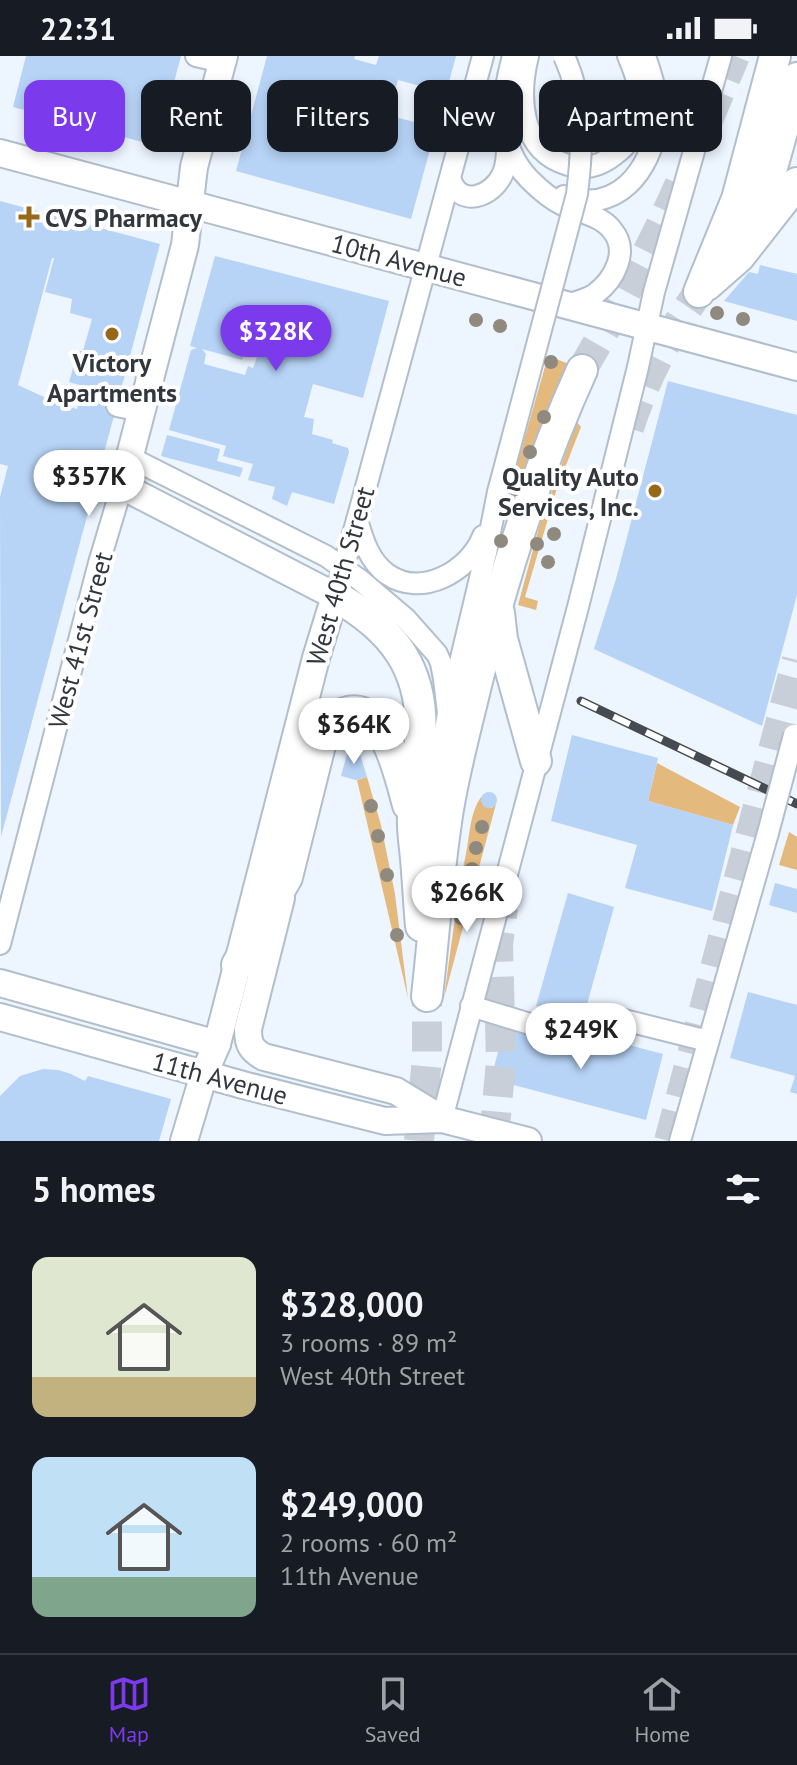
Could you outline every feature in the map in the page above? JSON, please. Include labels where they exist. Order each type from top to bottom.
[{"type":"highway","points":[[699,292],[737,199],[775,56]]},
{"type":"highway","points":[[699,292],[768,182],[797,78]]},
{"type":"highway","points":[[699,292],[739,257],[797,183]]},
{"type":"highway","points":[[339,581],[366,615],[389,636],[407,661],[414,680],[420,734],[412,818],[427,996],[448,810],[461,743],[498,603],[537,479],[582,370]]},
{"type":"highway","points":[[498,603],[502,639],[536,761]]},
{"type":"highway","points":[[237,965],[287,877],[322,737],[335,718],[343,713],[360,712],[381,729],[388,740],[412,818]]},
{"type":"main road","name":"West 41st Street","points":[[122,486],[129,457],[129,408],[185,247],[194,167],[223,59]]},
{"type":"main road","name":"10th Avenue","points":[[0,153],[797,367]]},
{"type":"main road","points":[[122,486],[339,581]]},
{"type":"main road","name":"West 40th Street","points":[[184,1141],[204,1074],[217,1044],[316,658],[339,581]]},
{"type":"main road","points":[[249,1042],[248,1029],[287,877]]},
{"type":"main road","name":"11th Avenue","points":[[0,983],[217,1044]]},
{"type":"main road","name":"11th Avenue","points":[[0,1017],[385,1121],[442,1119],[528,1141]]},
{"type":"main road","name":"11th Avenue","points":[[249,1042],[264,1057],[396,1091],[442,1119]]},
{"type":"street","points":[[196,56],[223,59]]},
{"type":"street","name":"West 40th Street","points":[[339,581],[483,56]]},
{"type":"street","points":[[508,80],[513,56]]},
{"type":"street","points":[[528,56],[525,120],[539,147]]},
{"type":"street","points":[[418,887],[448,713],[481,552],[577,194],[582,150],[581,118],[574,83],[564,56]]},
{"type":"street","points":[[628,56],[638,80]]},
{"type":"street","points":[[645,56],[651,80]]},
{"type":"street","points":[[442,1119],[578,607],[654,292],[721,56]]},
{"type":"street","points":[[450,178],[459,194],[471,197],[485,193],[503,175],[507,152]]},
{"type":"street","points":[[511,152],[535,185],[559,204],[591,216],[615,233],[620,252],[611,279],[585,300],[566,305]]},
{"type":"street","points":[[544,152],[558,162],[578,168],[598,166],[619,152]]},
{"type":"street","points":[[535,185],[570,199],[585,201],[611,197],[632,180],[649,152]]},
{"type":"street","points":[[129,457],[326,556],[339,581],[406,619],[437,654],[443,671],[448,713]]},
{"type":"street","name":"West 41st Street","points":[[0,944],[99,563],[122,486]]},
{"type":"street","points":[[357,520],[372,558],[387,574],[404,581],[420,583],[436,580],[457,570],[481,552]]},
{"type":"street","points":[[680,1141],[795,730]]},
{"type":"street","points":[[471,1006],[569,1036]]},
{"type":"street","points":[[608,1016],[708,1041]]},
{"type":"street","points":[[217,1044],[249,1042]]},
{"type":"shaded area","points":[[548,356],[572,365],[520,490],[511,486]]},
{"type":"shaded area","points":[[577,422],[581,427],[557,488],[525,597],[538,601],[536,610],[518,605],[540,524]]},
{"type":"shaded area","points":[[657,763],[740,807],[733,825],[648,801]]},
{"type":"shaded area","points":[[367,777],[381,825],[395,894],[408,998],[357,780]]},
{"type":"shaded area","points":[[483,795],[485,807],[492,808],[496,804],[444,998],[470,827]]},
{"type":"shaded area","points":[[789,832],[797,837],[797,870],[779,865]]},
{"type":"building","points":[[26,56],[181,56],[175,80],[141,80],[141,142],[125,137],[125,80],[24,80],[24,110],[13,107]]},
{"type":"building","points":[[267,56],[355,56],[354,59],[376,65],[379,56],[456,56],[450,80],[414,80],[414,84],[398,80],[267,80],[267,152],[398,152],[398,118],[414,122],[414,152],[429,152],[411,219],[236,171],[241,152],[251,152],[251,115]]},
{"type":"building","points":[[0,201],[160,244],[1,837],[0,497],[8,466],[0,464]],"holes":[[[54,258],[45,292],[72,299],[70,313],[92,319],[83,351],[78,351],[69,382],[83,386],[77,409],[18,385]]]},
{"type":"building","points":[[215,256],[389,301],[363,398],[313,384],[304,417],[314,419],[312,434],[348,448],[334,504],[292,492],[287,506],[272,499],[275,487],[248,480],[253,464],[223,456],[226,446],[169,430],[191,350],[197,348],[190,346]],"holes":[[[202,349],[242,360],[244,353],[257,357],[253,368],[248,366],[245,375],[204,364],[206,354]]]},
{"type":"building","points":[[760,265],[797,274],[797,321],[724,301],[749,272],[758,274]]},
{"type":"building","points":[[668,381],[797,415],[797,595],[762,726],[594,649],[616,579]]},
{"type":"building","points":[[167,435],[220,449],[217,461],[243,468],[240,477],[161,456]]},
{"type":"building","points":[[572,735],[658,758],[648,801],[733,825],[712,911],[625,888],[637,845],[551,821]]},
{"type":"building","points":[[353,749],[360,754],[367,777],[356,780],[341,776],[347,754]]},
{"type":"building","points":[[486,792],[492,792],[497,800],[495,806],[486,808],[481,803],[481,797]]},
{"type":"building","points":[[775,883],[797,889],[797,913],[769,905]]},
{"type":"building","points":[[568,893],[614,907],[583,1019],[536,1006]]},
{"type":"building","points":[[748,992],[797,1005],[797,1094],[790,1092],[795,1076],[730,1058]]},
{"type":"building","points":[[504,1029],[582,1050],[587,1034],[663,1054],[646,1120],[491,1079]]},
{"type":"building","points":[[43,1069],[58,1070],[85,1081],[88,1076],[171,1099],[159,1141],[0,1141],[0,1096],[20,1076]]},
{"type":"tunnel","points":[[722,87],[735,56]]},
{"type":"tunnel","points":[[582,370],[646,255],[680,183]]},
{"type":"tunnel","points":[[629,428],[658,357],[699,292]]},
{"type":"tunnel","points":[[669,1141],[797,660]]},
{"type":"tunnel","points":[[491,1141],[501,1061],[498,944],[503,908]]},
{"type":"tunnel","points":[[419,1141],[427,1059],[427,996]]},
{"type":"railway","points":[[581,701],[797,804]]},
{"type":"place","name":"CVS Pharmacy","points":[[29,217]]},
{"type":"place","name":"Victory Apartments","points":[[112,334]]},
{"type":"place","name":"Quality Auto Services, Inc.","points":[[655,491]]}]
